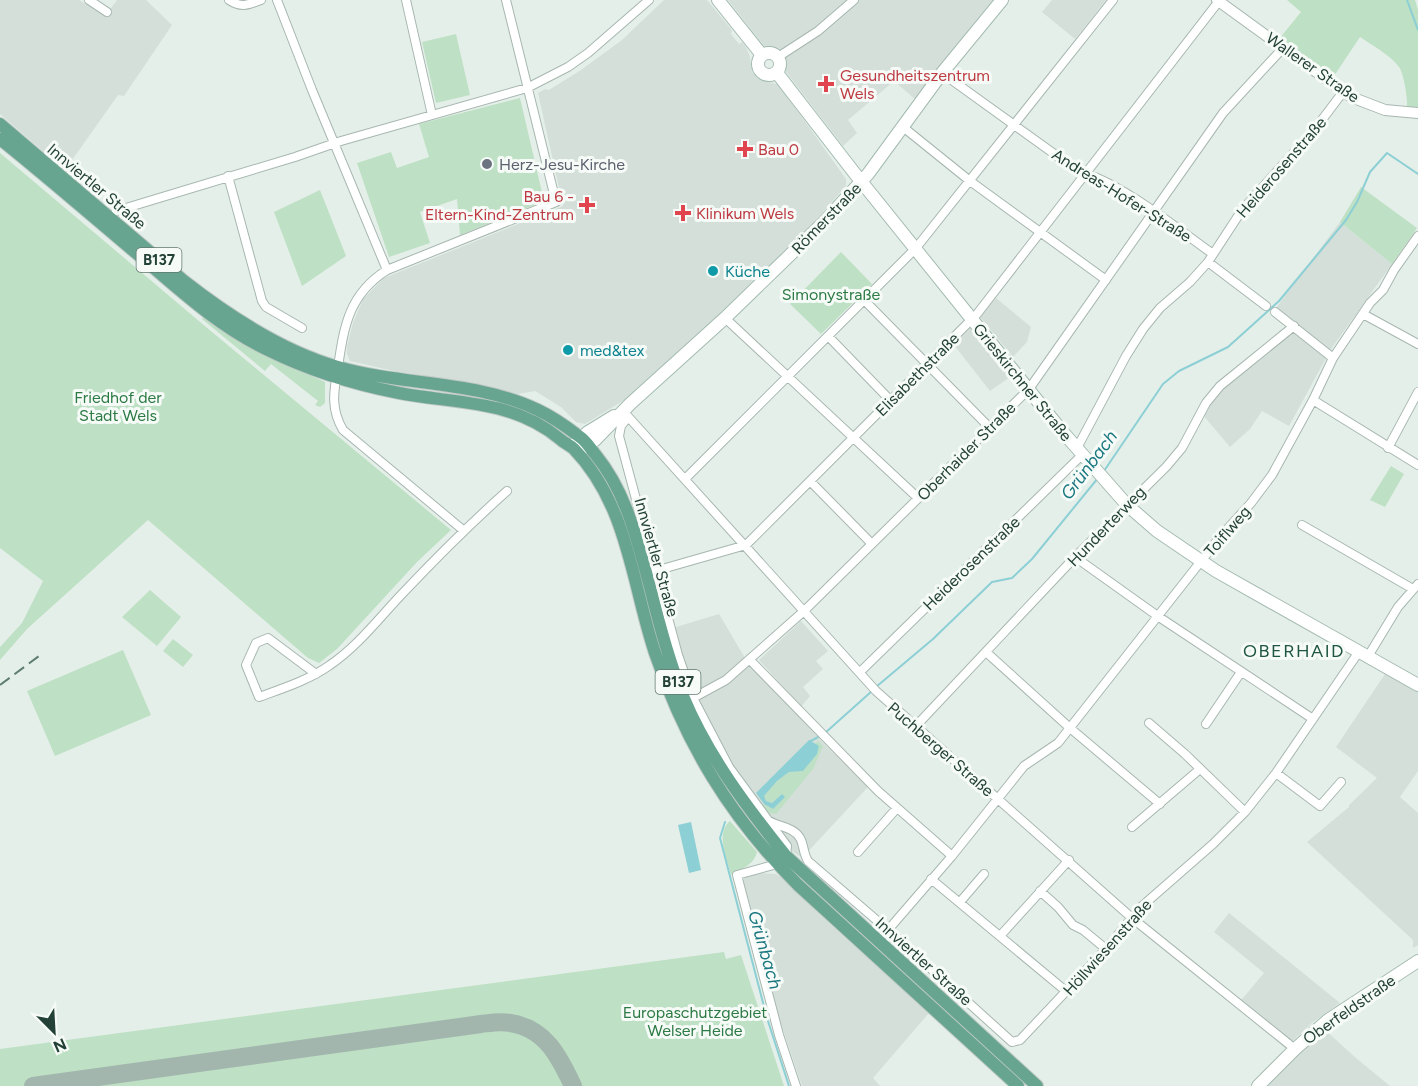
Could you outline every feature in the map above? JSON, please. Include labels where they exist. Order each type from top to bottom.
[{"type":"main road","points":[[718,0],[762,55]]},
{"type":"main road","name":"Römerstraße","points":[[574,450],[605,421],[626,414],[824,222],[861,182],[942,73],[1002,0]]},
{"type":"main road","points":[[767,52],[774,53],[778,57],[780,63],[777,73],[770,75],[759,71],[758,60],[762,55],[767,52]]},
{"type":"main road","name":"Grieskirchner Straße","points":[[777,73],[861,182],[1079,451],[1127,505],[1157,531],[1201,561],[1418,685]]},
{"type":"main road","name":"Innviertler Straße","points":[[0,124],[176,274],[215,305],[261,334],[337,372],[401,393],[474,402],[509,411],[533,421],[574,450],[600,483],[615,513],[653,649],[681,723],[699,756],[743,824],[1037,1086]]},
{"type":"main road","name":"Innviertler Straße","points":[[0,139],[212,317],[264,348],[300,365],[475,390],[504,397],[538,410],[560,422],[585,442],[607,468],[627,507],[666,645],[693,718],[728,781],[782,860],[821,907],[1018,1086]]},
{"type":"main road","name":"Oberfeldstraße","points":[[1258,1086],[1328,1020],[1418,962]]},
{"type":"street","points":[[89,0],[107,12]]},
{"type":"street","points":[[229,0],[237,5],[246,6],[261,0]]},
{"type":"street","points":[[277,0],[387,270]]},
{"type":"street","points":[[406,0],[432,115]]},
{"type":"street","points":[[463,530],[343,430],[333,407],[342,336],[355,301],[377,276],[556,202],[506,0]]},
{"type":"street","points":[[116,211],[335,143],[528,88],[568,67],[588,53],[649,0]]},
{"type":"street","points":[[778,57],[818,31],[854,0]]},
{"type":"street","points":[[686,478],[916,248],[1113,0]]},
{"type":"street","name":"Wallerer Straße","points":[[1218,0],[1343,92],[1385,110],[1418,113]]},
{"type":"street","name":"Elisabethstraße","points":[[655,571],[746,545],[972,319],[1087,173],[1218,0]]},
{"type":"street","name":"Oberhaider Straße","points":[[693,698],[726,680],[804,611],[1029,389],[1155,213],[1223,113],[1283,48]]},
{"type":"street","name":"Andreas-Hofer-Straße","points":[[942,73],[1078,171],[1100,178],[1155,213],[1266,306]]},
{"type":"street","name":"Heiderosenstraße","points":[[860,672],[1079,451],[1126,356],[1143,329],[1160,308],[1190,282],[1211,258],[1242,210],[1315,129],[1343,92]]},
{"type":"street","points":[[903,127],[970,181],[1106,280]]},
{"type":"street","points":[[228,176],[262,301],[266,307],[302,328]]},
{"type":"street","name":"Toiflweg","points":[[888,930],[952,856],[1024,766],[1058,743],[1201,561],[1251,503],[1272,475],[1333,358],[1370,303],[1383,290],[1418,236]]},
{"type":"street","points":[[864,300],[990,428]]},
{"type":"street","points":[[1275,312],[1333,358]]},
{"type":"street","points":[[1363,314],[1418,344]]},
{"type":"street","points":[[725,318],[918,498]]},
{"type":"street","name":"Hunderterweg","points":[[915,727],[1075,557],[1166,467],[1182,448],[1206,403],[1220,386],[1294,326]]},
{"type":"street","points":[[828,336],[891,401]]},
{"type":"street","points":[[1388,448],[1418,392]]},
{"type":"street","points":[[1313,400],[1418,465]]},
{"type":"street","points":[[626,414],[619,436],[678,655],[693,698],[729,767],[787,846],[782,860],[737,875],[779,1035],[796,1086]]},
{"type":"street","name":"Puchberger Straße","points":[[626,414],[874,689],[1132,918],[1295,1049]]},
{"type":"street","points":[[810,481],[872,544]]},
{"type":"street","points":[[316,674],[268,638],[256,643],[246,665],[259,697],[316,674],[346,654],[463,530],[507,491]]},
{"type":"street","points":[[1302,525],[1416,586]]},
{"type":"street","points":[[1075,557],[1159,617],[1313,719]]},
{"type":"street","name":"Höllwiesenstraße","points":[[888,930],[1012,1042],[1020,1040],[1067,992],[1141,907],[1213,844],[1245,812],[1276,773],[1313,719],[1416,586]]},
{"type":"street","points":[[986,652],[1070,728],[1160,804]]},
{"type":"street","points":[[750,660],[897,808],[952,856]]},
{"type":"street","points":[[1206,724],[1241,672]]},
{"type":"street","points":[[1149,723],[1245,812]]},
{"type":"street","points":[[1132,827],[1200,769]]},
{"type":"street","points":[[1276,773],[1320,806],[1341,782]]},
{"type":"street","points":[[858,852],[897,808]]},
{"type":"street","points":[[766,819],[772,824],[795,832],[801,840],[808,861],[888,930]]},
{"type":"street","points":[[1000,936],[1068,860]]},
{"type":"street","points":[[960,902],[984,874]]},
{"type":"street","points":[[931,879],[1067,992]]},
{"type":"street","points":[[1040,891],[1073,925],[1083,930],[1106,949]]},
{"type":"shaded area","points":[[0,0],[79,0],[106,15],[117,0],[146,0],[172,25],[124,96],[118,95],[65,170],[0,114]]},
{"type":"shaded area","name":"Klinikum Wels","points":[[664,0],[707,0],[732,30],[731,34],[739,44],[742,42],[746,47],[752,72],[757,78],[779,85],[846,179],[846,186],[815,221],[718,316],[626,399],[585,424],[576,422],[561,407],[535,391],[518,394],[484,385],[398,372],[350,361],[347,346],[353,323],[363,299],[384,278],[563,206],[538,93],[545,89],[549,90],[581,70],[622,40]]},
{"type":"shaded area","points":[[728,0],[998,0],[916,100],[894,81],[848,120],[857,133],[843,146],[783,68],[783,56],[780,51],[766,48]]},
{"type":"shaded area","points":[[1052,0],[1106,0],[1075,39],[1042,12]]},
{"type":"shaded area","points":[[1340,222],[1392,264],[1331,349],[1289,426],[1262,411],[1250,429],[1230,447],[1203,415],[1214,395],[1300,327],[1276,308]]},
{"type":"shaded area","points":[[996,298],[1031,327],[1027,342],[1013,357],[980,317]]},
{"type":"shaded area","points":[[970,328],[1010,377],[990,391],[954,345]]},
{"type":"shaded area","points":[[719,614],[745,658],[825,745],[868,787],[802,858],[785,846],[731,776],[666,630]]},
{"type":"shaded area","points":[[801,621],[828,651],[816,661],[823,669],[803,687],[810,696],[801,707],[759,660]]},
{"type":"shaded area","points":[[1385,674],[1418,691],[1418,771],[1400,797],[1418,813],[1418,945],[1413,948],[1413,940],[1307,842],[1349,807],[1377,778],[1336,747]]},
{"type":"shaded area","points":[[756,873],[776,874],[784,879],[861,952],[879,964],[929,1013],[873,1078],[880,1086],[802,1086],[777,1012],[741,886],[745,877]]},
{"type":"shaded area","points":[[1229,913],[1340,1003],[1313,1022],[1285,1048],[1232,1004],[1243,998],[1264,973],[1214,932]]},
{"type":"shaded area","points":[[1325,1030],[1390,1086],[1267,1086],[1311,1040]]},
{"type":"green space","points":[[1287,0],[1415,0],[1418,10],[1418,109],[1407,109],[1402,75],[1395,62],[1360,37],[1332,79],[1279,39],[1301,12]]},
{"type":"green space","points":[[456,34],[470,95],[436,103],[422,42]]},
{"type":"green space","points":[[520,98],[544,201],[460,235],[457,199],[420,212],[430,243],[389,257],[357,163],[391,152],[397,168],[429,157],[419,124]]},
{"type":"green space","name":"Friedhof der Stadt Wels","points":[[0,153],[451,530],[417,562],[337,649],[319,663],[308,658],[148,520],[27,629],[0,660],[0,647],[22,623],[43,581],[0,548]]},
{"type":"green space","points":[[1361,187],[1417,228],[1392,264],[1340,222]]},
{"type":"green space","points":[[320,190],[346,256],[302,286],[274,212]]},
{"type":"green space","name":"Simonystraße","points":[[841,252],[872,284],[821,334],[790,304]]},
{"type":"green space","points":[[204,317],[259,352],[325,382],[325,403],[320,407],[315,405],[318,401],[271,364],[265,371],[202,319]]},
{"type":"green space","points":[[1391,466],[1404,474],[1385,507],[1370,500]]},
{"type":"green space","points":[[150,590],[181,617],[157,646],[122,617]]},
{"type":"green space","points":[[173,639],[193,655],[183,667],[163,651]]},
{"type":"green space","points":[[123,650],[151,715],[55,756],[27,691]]},
{"type":"green space","points":[[818,741],[823,746],[813,769],[776,814],[769,813],[762,806],[764,804],[773,809],[784,797],[782,794],[771,803],[766,801],[764,796],[777,781],[789,772],[803,771],[817,754],[818,746],[815,744]]},
{"type":"green space","points":[[730,821],[757,852],[750,863],[731,875],[723,840],[723,833]]},
{"type":"green space","name":"Europaschutzgebiet Welser Heide","points":[[724,952],[726,959],[741,955],[784,1086],[0,1086],[0,1049]]},
{"type":"water","points":[[809,740],[819,746],[817,754],[803,771],[789,772],[777,781],[764,796],[766,801],[772,803],[782,794],[785,797],[773,809],[764,804],[756,793]]},
{"type":"water","points":[[691,822],[701,870],[689,873],[678,825]]},
{"type":"waterway","name":"Grünbach","points":[[1407,0],[1418,30]]},
{"type":"waterway","name":"Grünbach","points":[[1104,471],[1163,384],[1179,371],[1228,347],[1279,301],[1346,220],[1370,172],[1387,153],[1418,174]]},
{"type":"waterway","name":"Grünbach","points":[[876,687],[933,639],[992,582],[1012,578],[1032,559],[1098,478]]},
{"type":"waterway","name":"Grünbach","points":[[825,733],[872,691]]},
{"type":"waterway","name":"Grünbach","points":[[809,742],[820,736]]},
{"type":"waterway","name":"Grünbach","points":[[725,822],[720,838],[767,1018],[789,1086]]},
{"type":"taxiway","points":[[33,1086],[503,1022],[522,1026],[542,1037],[556,1054],[573,1086]]},
{"type":"railway","points":[[0,685],[43,653]]},
{"type":"place","name":"Gesundheitszentrum Wels","points":[[826,84]]},
{"type":"place","name":"Bau 0","points":[[745,149]]},
{"type":"place","name":"Herz-Jesu-Kirche","points":[[487,164]]},
{"type":"place","name":"Bau 6 - Eltern-Kind-Zentrum","points":[[587,205]]},
{"type":"place","name":"Klinikum Wels","points":[[683,213]]},
{"type":"place","name":"Küche","points":[[713,271]]},
{"type":"place","name":"med&tex","points":[[568,350]]},
{"type":"district","name":"OBERHAID","points":[[1294,651]]}]
